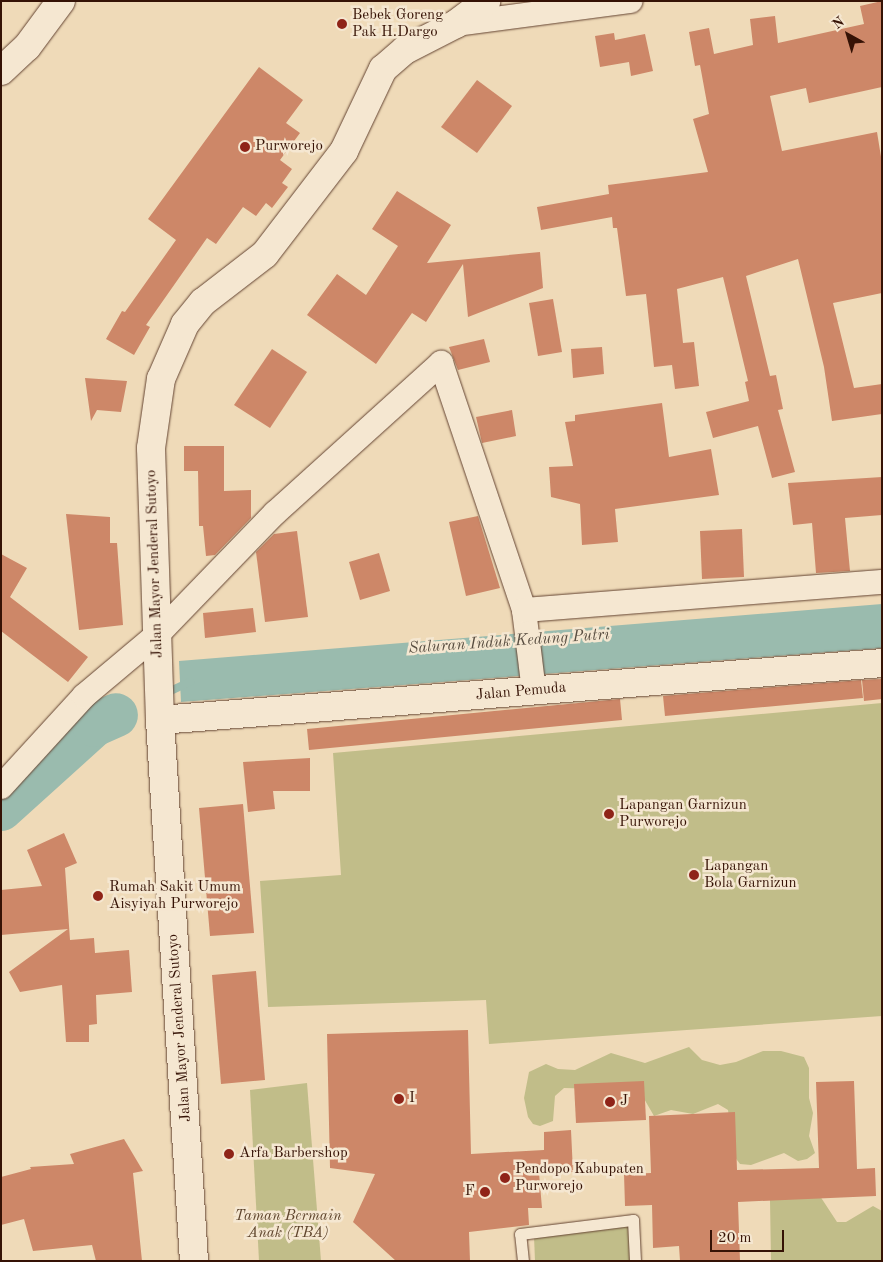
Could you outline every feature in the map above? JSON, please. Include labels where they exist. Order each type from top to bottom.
[{"type":"main road","points":[[1,70],[27,47],[61,1]]},
{"type":"main road","name":"Jalan Mayor Jenderal Sutoyo","points":[[194,1261],[160,713],[151,448],[154,412],[171,352],[185,324],[202,302],[265,254],[344,151],[383,69],[404,50],[456,24],[486,1]]},
{"type":"main road","name":"Jalan Pemuda","points":[[160,713],[534,684],[882,663]]},
{"type":"street","points":[[456,24],[630,1]]},
{"type":"street","points":[[1,787],[84,696],[159,645],[275,513],[441,363],[525,617],[534,684]]},
{"type":"street","points":[[525,617],[882,582]]},
{"type":"lane","points":[[523,1261],[520,1234],[633,1220],[635,1261]]},
{"type":"green space","name":"Lapangan Garnizun Purworejo","points":[[882,703],[882,1016],[489,1044],[486,1000],[268,1007],[260,881],[341,875],[333,753]]},
{"type":"green space","points":[[689,1047],[702,1060],[720,1065],[736,1062],[763,1051],[781,1051],[804,1057],[809,1068],[809,1098],[813,1113],[809,1136],[815,1153],[807,1159],[798,1161],[784,1153],[751,1165],[740,1164],[734,1156],[728,1110],[718,1104],[693,1114],[671,1110],[654,1116],[639,1090],[564,1088],[555,1096],[553,1121],[540,1126],[533,1124],[528,1117],[524,1098],[529,1072],[546,1064],[558,1069],[575,1070],[611,1053],[645,1063]]},
{"type":"green space","name":"Taman Bermain Anak (TBA)","points":[[307,1083],[321,1261],[259,1261],[250,1090]]},
{"type":"green space","points":[[820,1196],[837,1222],[846,1222],[873,1206],[882,1211],[882,1261],[771,1261],[770,1200]]},
{"type":"green space","points":[[631,1223],[631,1261],[535,1261],[534,1236]]},
{"type":"water","points":[[882,604],[882,648],[181,702],[179,661]]},
{"type":"building","points":[[882,1],[882,87],[809,103],[806,88],[770,96],[782,151],[877,132],[882,163],[882,293],[833,303],[854,388],[882,384],[882,414],[832,421],[824,367],[798,259],[746,276],[770,376],[776,375],[783,409],[778,410],[795,472],[772,478],[758,426],[713,438],[706,412],[749,401],[745,382],[748,381],[723,277],[677,289],[683,343],[694,342],[699,386],[675,389],[672,365],[654,367],[646,294],[626,296],[617,228],[613,228],[612,217],[541,230],[537,207],[609,194],[608,185],[708,172],[693,119],[709,114],[700,65],[695,66],[689,32],[709,28],[714,54],[753,45],[750,19],[775,16],[778,43],[864,24],[860,6]]},
{"type":"building","points":[[614,33],[615,40],[645,34],[653,71],[631,76],[629,62],[600,67],[595,36]]},
{"type":"building","name":"Purworejo","points":[[259,67],[303,100],[286,123],[300,133],[280,160],[292,169],[282,183],[288,187],[272,208],[266,203],[256,216],[243,207],[216,244],[207,238],[146,325],[150,327],[134,355],[106,339],[122,311],[125,312],[176,240],[148,219]]},
{"type":"building","points":[[477,80],[512,106],[477,153],[441,127]]},
{"type":"building","points":[[397,191],[451,225],[427,263],[540,252],[543,288],[468,317],[463,264],[426,322],[412,313],[376,364],[307,315],[337,274],[366,295],[398,246],[372,229]]},
{"type":"building","points":[[553,299],[562,352],[538,356],[529,303]]},
{"type":"building","points":[[484,339],[490,362],[458,370],[449,347]]},
{"type":"building","points":[[602,347],[604,374],[573,378],[571,349]]},
{"type":"building","points":[[272,349],[307,372],[270,428],[234,405]]},
{"type":"building","points":[[85,378],[127,381],[121,412],[97,410],[91,421]]},
{"type":"building","points":[[662,403],[669,457],[711,449],[719,495],[615,509],[618,542],[582,545],[580,504],[551,497],[549,467],[573,466],[565,422],[575,421],[575,415]]},
{"type":"building","points":[[512,410],[516,436],[482,443],[476,417]]},
{"type":"building","points":[[184,446],[224,446],[224,491],[251,490],[251,518],[215,555],[206,556],[203,526],[199,526],[198,471],[184,471]]},
{"type":"building","points":[[882,477],[882,515],[845,518],[850,571],[816,573],[812,523],[793,525],[788,483]]},
{"type":"building","points":[[66,514],[110,517],[110,543],[117,543],[123,625],[79,630]]},
{"type":"building","points":[[478,516],[500,588],[466,596],[449,522]]},
{"type":"building","points":[[742,529],[744,577],[702,579],[700,531]]},
{"type":"building","points":[[297,531],[308,617],[265,622],[256,552],[274,534]]},
{"type":"building","points":[[379,553],[390,591],[360,600],[349,562]]},
{"type":"building","points":[[1,554],[27,568],[10,597],[88,657],[68,682],[1,631]]},
{"type":"building","points":[[253,608],[256,632],[205,638],[203,613]]},
{"type":"building","points":[[882,679],[882,699],[864,701],[862,680]]},
{"type":"building","points":[[861,680],[863,698],[665,716],[663,696]]},
{"type":"building","points":[[620,699],[622,720],[309,750],[307,729]]},
{"type":"building","points":[[310,758],[310,791],[273,791],[275,809],[248,812],[243,762]]},
{"type":"building","points":[[243,804],[254,933],[210,936],[199,808]]},
{"type":"building","points":[[64,833],[77,863],[65,868],[70,940],[94,938],[95,953],[129,950],[132,992],[96,995],[97,1024],[89,1025],[89,1042],[66,1042],[62,985],[20,992],[9,972],[68,929],[1,935],[1,890],[42,886],[27,850]]},
{"type":"building","points":[[256,971],[265,1080],[221,1084],[212,975]]},
{"type":"building","points":[[468,1030],[471,1154],[544,1150],[544,1132],[571,1130],[573,1172],[539,1173],[542,1208],[528,1208],[529,1225],[469,1232],[470,1261],[396,1261],[353,1222],[375,1174],[330,1168],[327,1034]]},
{"type":"building","name":"J","points":[[644,1081],[646,1120],[576,1123],[574,1084]]},
{"type":"building","points":[[854,1081],[857,1169],[875,1168],[876,1196],[738,1202],[740,1261],[680,1261],[679,1246],[653,1248],[652,1205],[625,1206],[624,1174],[651,1173],[649,1116],[735,1112],[737,1170],[819,1168],[816,1082]]},
{"type":"building","points":[[124,1139],[143,1171],[133,1173],[142,1261],[96,1261],[92,1245],[33,1251],[24,1219],[1,1225],[1,1177],[31,1169],[30,1167],[74,1164],[70,1154]]},
{"type":"waterway","name":"Saluran Induk Kedung Putri","points":[[164,694],[190,682]]},
{"type":"waterway","points":[[1,809],[94,725],[116,715]]},
{"type":"place","name":"Bebek Goreng Pak H.Dargo","points":[[342,24]]},
{"type":"place","name":"Purworejo","points":[[245,147]]},
{"type":"place","name":"Lapangan Garnizun Purworejo","points":[[609,814]]},
{"type":"place","name":"Lapangan Bola Garnizun","points":[[694,875]]},
{"type":"place","name":"Rumah Sakit Umum Aisyiyah Purworejo","points":[[98,896]]},
{"type":"place","name":"I","points":[[399,1099]]},
{"type":"place","name":"J","points":[[610,1102]]},
{"type":"place","name":"Arfa Barbershop","points":[[229,1154]]},
{"type":"place","name":"Pendopo Kabupaten Purworejo","points":[[505,1178]]},
{"type":"place","name":"F","points":[[485,1192]]}]
